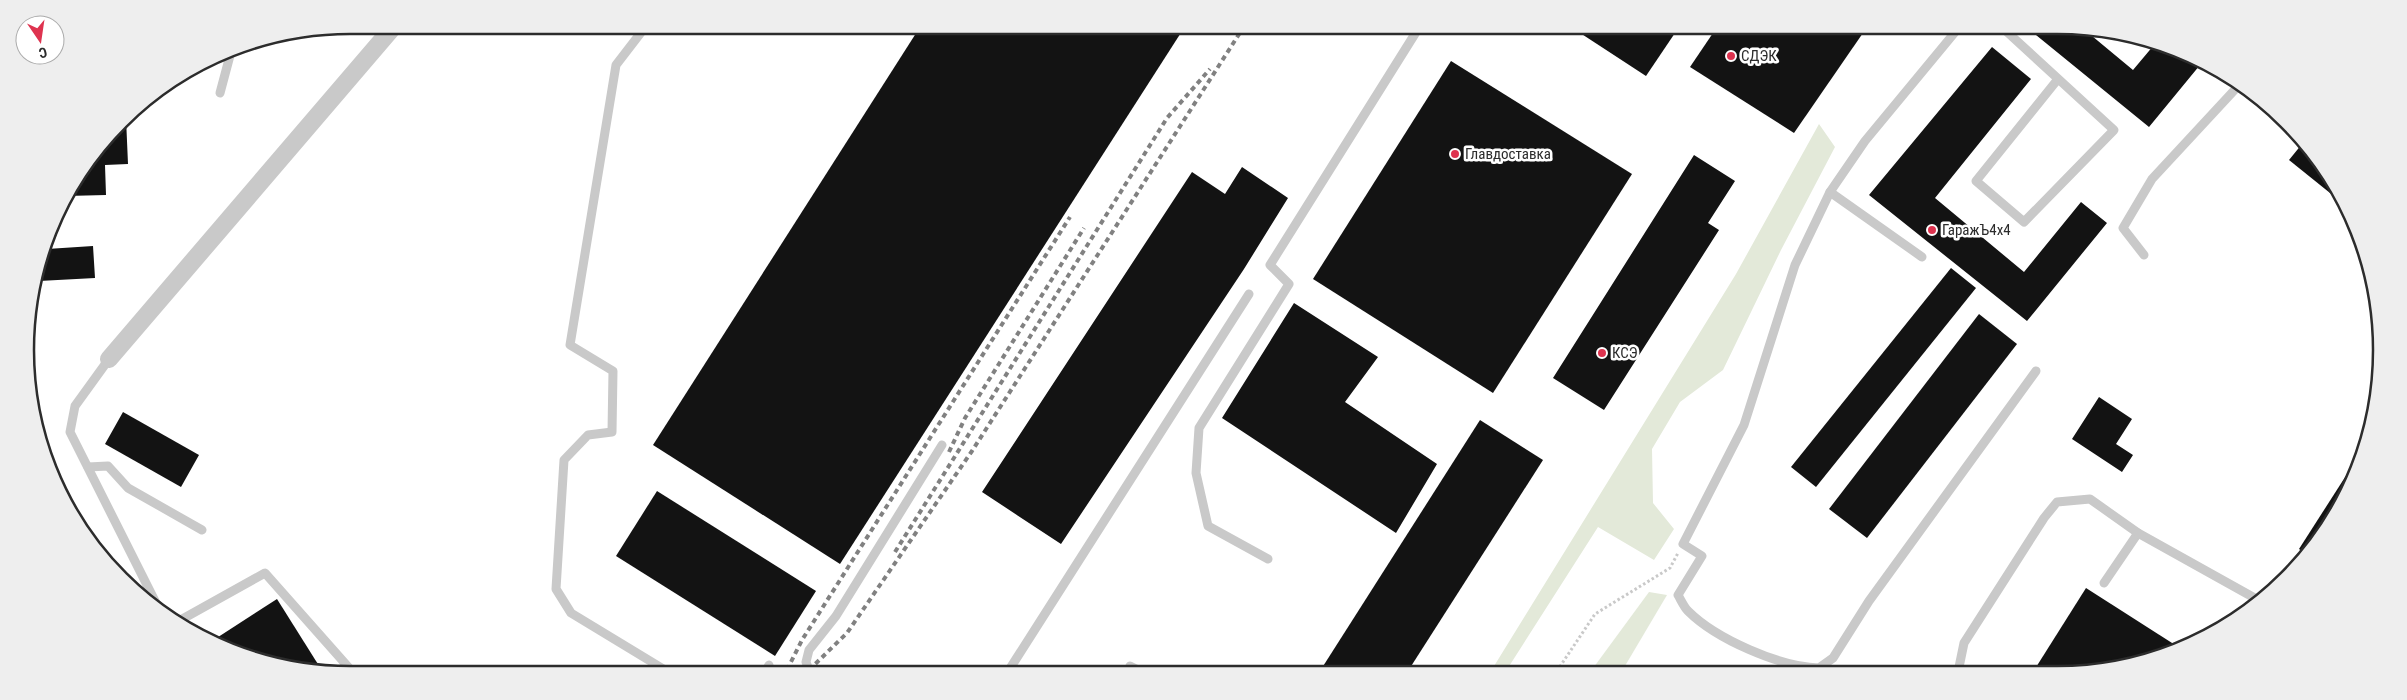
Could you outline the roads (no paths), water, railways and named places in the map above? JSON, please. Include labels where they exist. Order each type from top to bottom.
[{"type":"street","points":[[109,359],[387,34]]},
{"type":"lane","points":[[640,34],[616,65],[570,346],[613,371],[612,432],[588,436],[564,460],[556,589],[571,613],[659,666]]},
{"type":"lane","points":[[1268,559],[1208,526],[1196,473],[1199,428],[1289,284],[1270,265],[1415,34]]},
{"type":"lane","points":[[1793,666],[1725,639],[1687,610],[1678,595],[1702,556],[1683,544],[1744,425],[1796,266],[1830,192],[1864,141],[1953,34]]},
{"type":"lane","points":[[2009,34],[2114,130],[2024,222],[1976,181],[2058,79]]},
{"type":"lane","points":[[220,93],[229,58]]},
{"type":"lane","points":[[2144,254],[2122,228],[2152,179],[2236,89]]},
{"type":"lane","points":[[1830,192],[1922,257]]},
{"type":"lane","points":[[1012,666],[1249,294]]},
{"type":"lane","points":[[109,359],[76,406],[70,432],[154,598]]},
{"type":"lane","points":[[1822,666],[1833,658],[1869,601],[2036,371]]},
{"type":"lane","points":[[808,666],[806,662],[809,650],[836,616],[942,445]]},
{"type":"lane","points":[[88,467],[108,466],[128,488],[202,530]]},
{"type":"lane","points":[[1959,666],[1964,643],[2044,518],[2057,502],[2090,499],[2138,533],[2254,598]]},
{"type":"lane","points":[[2104,583],[2138,533]]},
{"type":"lane","points":[[183,619],[265,573],[347,666]]},
{"type":"railway","points":[[813,666],[847,633],[972,451],[1239,34]]},
{"type":"railway","points":[[895,552],[1167,118],[1210,69]]},
{"type":"railway","points":[[789,666],[802,640],[1070,217]]},
{"type":"railway","points":[[949,452],[965,418],[1084,228]]},
{"type":"place","name":"СДЭК","points":[[1731,56]]},
{"type":"place","name":"Главдоставка","points":[[1455,154]]},
{"type":"place","name":"ГаражЪ4х4","points":[[1932,230]]},
{"type":"place","name":"КСЭ","points":[[1602,353]]}]
